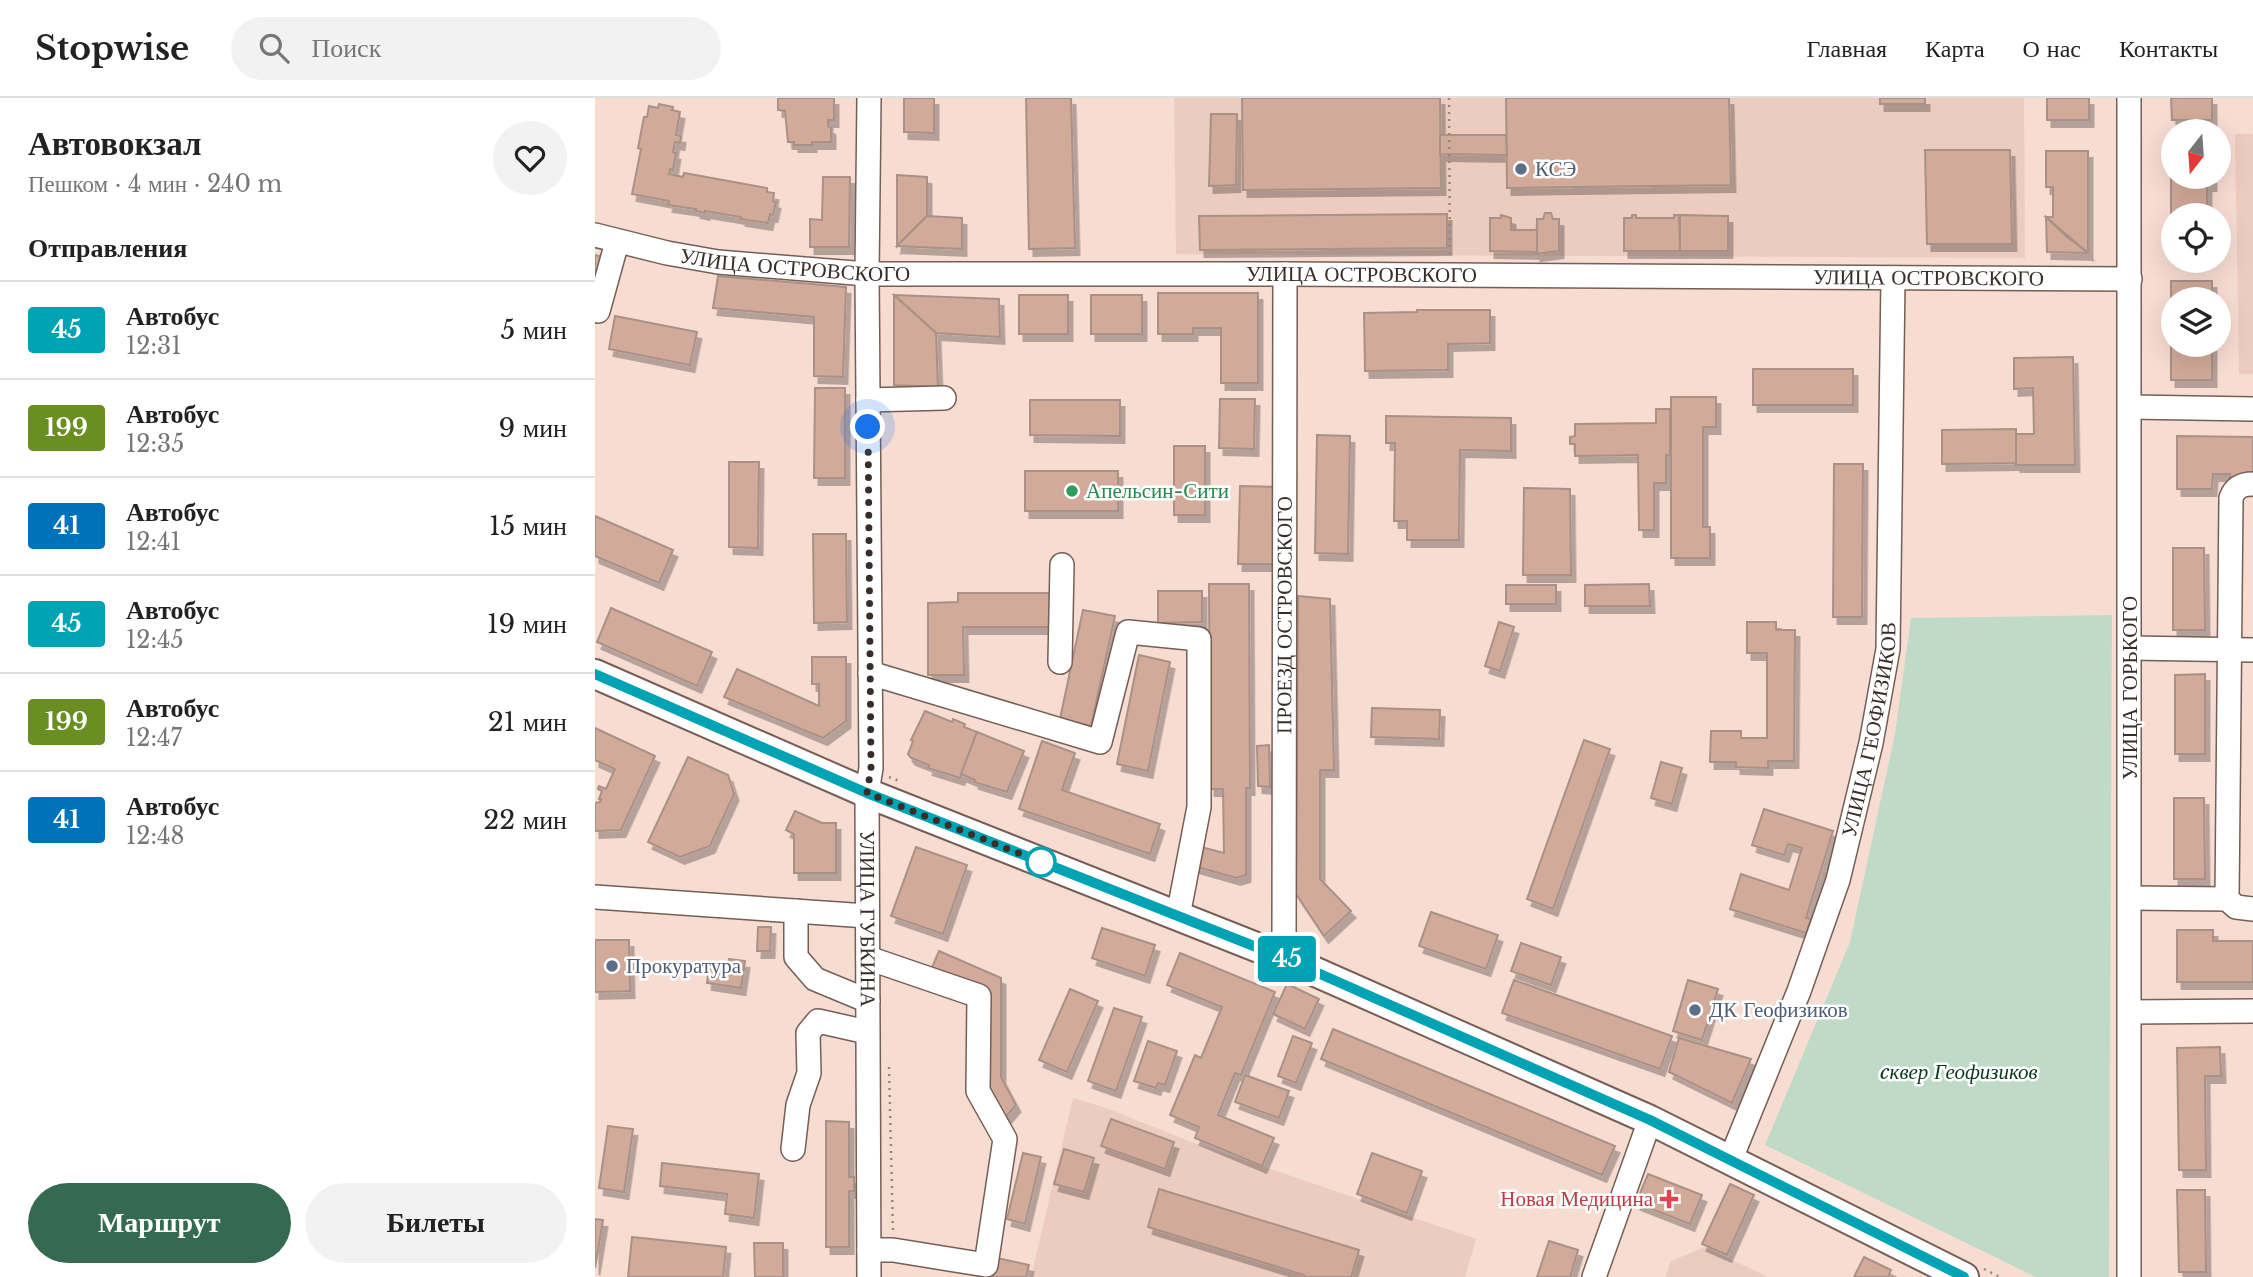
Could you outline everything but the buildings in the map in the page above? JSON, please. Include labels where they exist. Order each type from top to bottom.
[{"type":"main road","points":[[595,674],[1284,958],[1650,1120],[1964,1277]]},
{"type":"street","name":"УЛИЦА ГУБКИНА","points":[[869,98],[867,274],[871,768],[881,790],[867,916],[869,1277]]},
{"type":"street","name":"УЛИЦА ГОРЬКОГО","points":[[2129,98],[2129,1277]]},
{"type":"street","name":"УЛИЦА ОСТРОВСКОГО","points":[[606,239],[719,262],[867,274],[2130,279]]},
{"type":"street","points":[[595,310],[598,311],[606,239]]},
{"type":"street","name":"ПРОЕЗД ОСТРОВСКОГО","points":[[1284,958],[1285,274]]},
{"type":"street","name":"УЛИЦА ГЕОФИЗИКОВ","points":[[1730,1161],[1799,991],[1838,880],[1871,743],[1888,649],[1893,278]]},
{"type":"street","points":[[868,400],[944,398]]},
{"type":"street","points":[[2130,407],[2253,409]]},
{"type":"street","points":[[2227,899],[2231,498],[2233,491],[2239,486],[2253,484]]},
{"type":"street","points":[[1060,662],[1062,565]]},
{"type":"street","points":[[870,673],[1100,743],[1128,632],[1199,639],[1199,807],[1178,916]]},
{"type":"street","points":[[2130,648],[2253,650]]},
{"type":"street","points":[[595,898],[867,916]]},
{"type":"street","points":[[2130,898],[2227,899],[2236,907],[2253,909]]},
{"type":"street","points":[[796,911],[796,957],[815,979],[868,1001]]},
{"type":"street","points":[[868,958],[979,996],[978,1091],[1005,1139],[986,1265],[893,1250],[869,1250]]},
{"type":"street","points":[[2130,1012],[2253,1011]]},
{"type":"street","points":[[793,1149],[798,1105],[809,1073],[808,1033],[818,1021],[867,1032]]},
{"type":"street","points":[[1594,1277],[1650,1120]]},
{"type":"path","points":[[1449,98],[1450,275]]},
{"type":"path","points":[[889,1067],[893,1250]]},
{"type":"shaded area","points":[[1174,98],[2024,98],[2025,258],[1176,254]]},
{"type":"shaded area","points":[[2235,134],[2253,134],[2253,374],[2239,374]]},
{"type":"shaded area","points":[[1073,1098],[1106,1108],[1194,1143],[1476,1239],[1465,1277],[1031,1277]]},
{"type":"shaded area","points":[[1705,1247],[1768,1277],[1665,1277],[1671,1261]]},
{"type":"green space","name":"cквер Геофизиков","points":[[2112,615],[2109,1277],[2036,1277],[1765,1145],[1850,942],[1895,734],[1911,618]]},
{"type":"bus line","name":"45","points":[[595,674],[867,793],[1284,958],[1650,1120],[1964,1277]]},
{"type":"place","name":"КСЭ","points":[[1521,169]]},
{"type":"place","name":"Апельсин-Сити","points":[[1072,491]]},
{"type":"place","name":"Прокуратура","points":[[612,966]]},
{"type":"place","name":"ДК Геофизиков","points":[[1695,1010]]},
{"type":"place","name":"Новая Медицина","points":[[1669,1199]]},
{"type":"route","points":[[868,427],[871,768],[867,793],[1041,862]]}]
